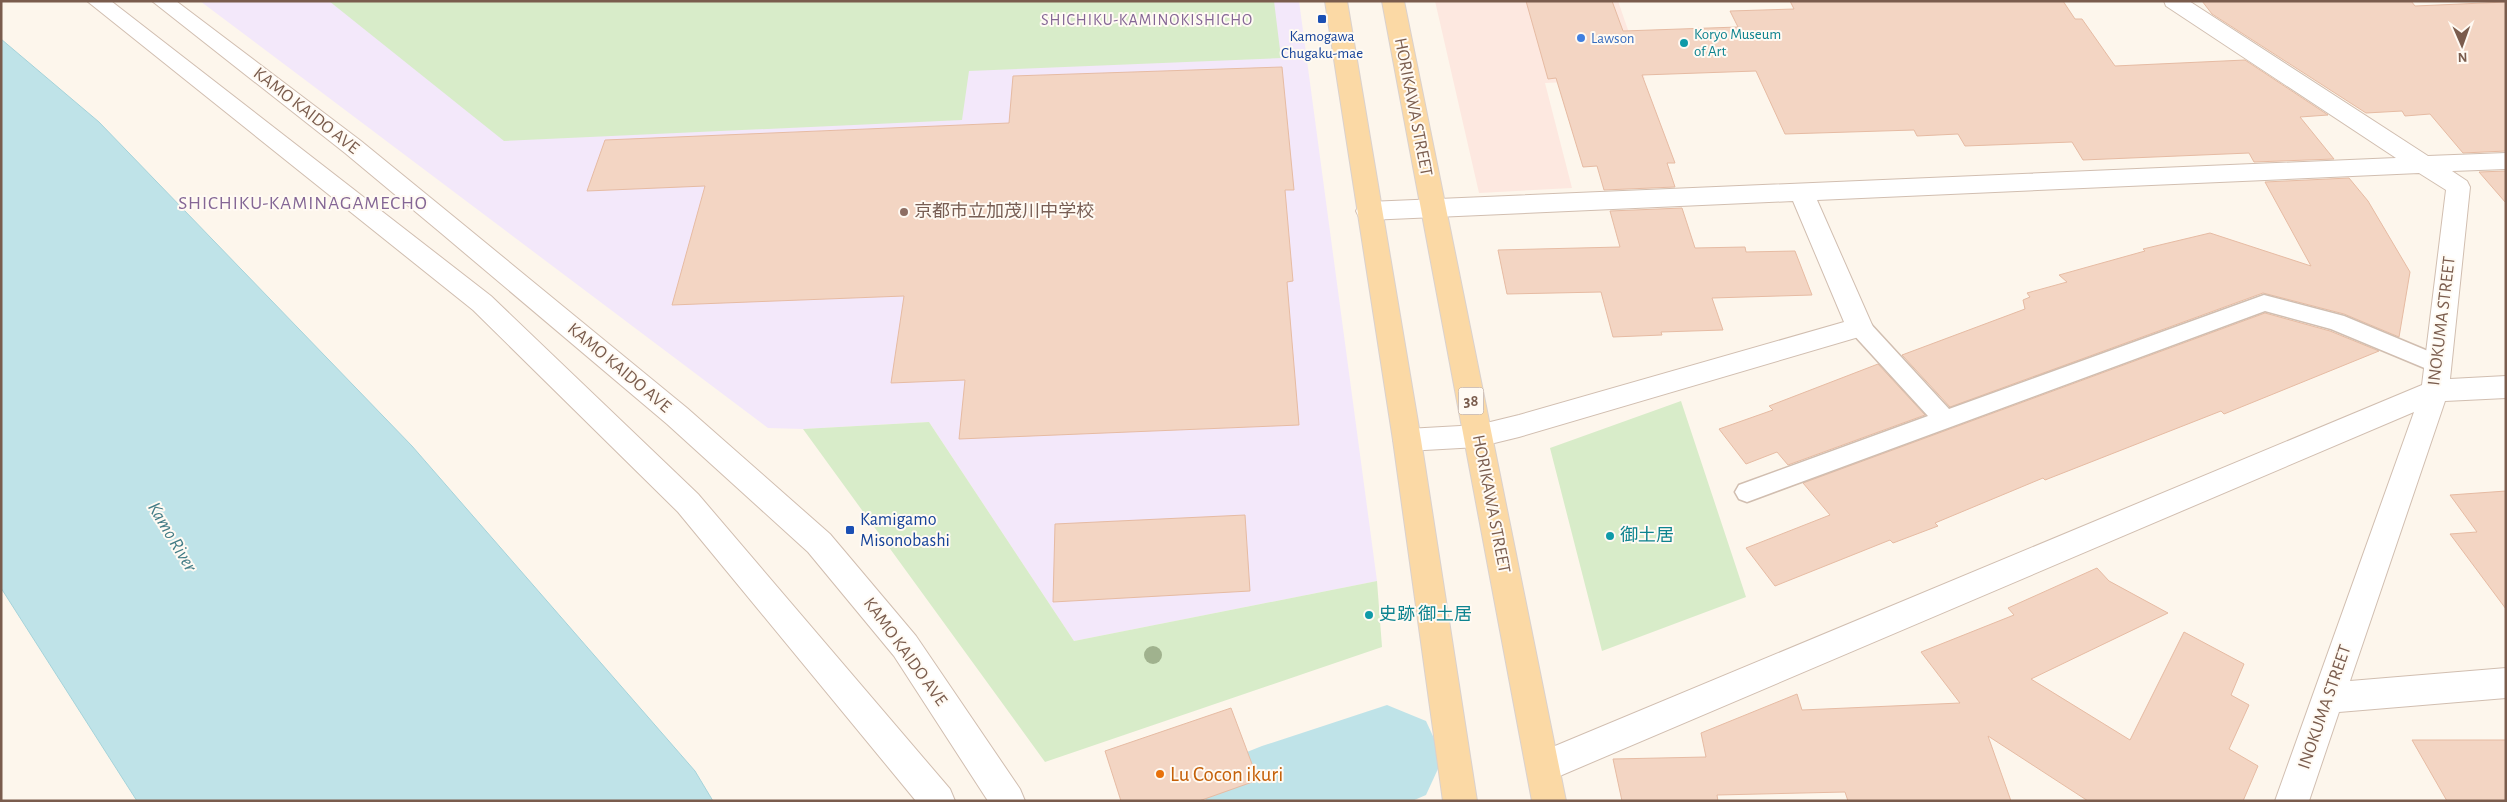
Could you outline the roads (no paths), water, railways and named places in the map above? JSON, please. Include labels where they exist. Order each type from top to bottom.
[{"type":"main road","points":[[1336,1],[1368,211],[1407,440],[1460,801]]},
{"type":"main road","name":"HORIKAWA STREET","points":[[1393,1],[1549,801]]},
{"type":"street","points":[[97,1],[482,304],[688,503],[938,801]]},
{"type":"street","name":"KAMO KAIDO AVE","points":[[162,1],[353,147],[677,416],[819,542],[905,646],[1008,801]]},
{"type":"street","name":"INOKUMA STREET","points":[[2174,1],[2458,186],[2437,378],[2292,801]]},
{"type":"street","points":[[1368,211],[2506,161]]},
{"type":"street","points":[[1407,440],[1478,436],[1860,327],[1801,192]]},
{"type":"street","points":[[1543,767],[2437,378],[2506,387]]},
{"type":"street","points":[[2328,698],[2506,683]]},
{"type":"lane","points":[[1747,492],[2264,303],[2336,322],[2437,378]]},
{"type":"lane","points":[[1860,327],[1945,420]]},
{"type":"water","name":"Kamo River","points":[[1,39],[99,122],[412,446],[695,771],[713,801],[137,801],[1,588]]},
{"type":"waterway","points":[[1262,801],[1387,758]]},
{"type":"place","name":"Kamogawa Chugaku-mae","points":[[1322,19]]},
{"type":"place","name":"Lawson","points":[[1581,38]]},
{"type":"place","name":"Koryo Museum of Art","points":[[1684,43]]},
{"type":"place","name":"京都市立加茂川中学校","points":[[904,212]]},
{"type":"place","name":"Kamigamo Misonobashi","points":[[850,530]]},
{"type":"place","name":"御土居","points":[[1610,536]]},
{"type":"place","name":"史跡 御土居","points":[[1369,615]]},
{"type":"place","name":"Lu Cocon ikuri","points":[[1160,774]]},
{"type":"district","name":"SHICHIKU-KAMINOKISHICHO","points":[[1147,20]]},
{"type":"district","name":"SHICHIKU-KAMINAGAMECHO","points":[[303,203]]}]
